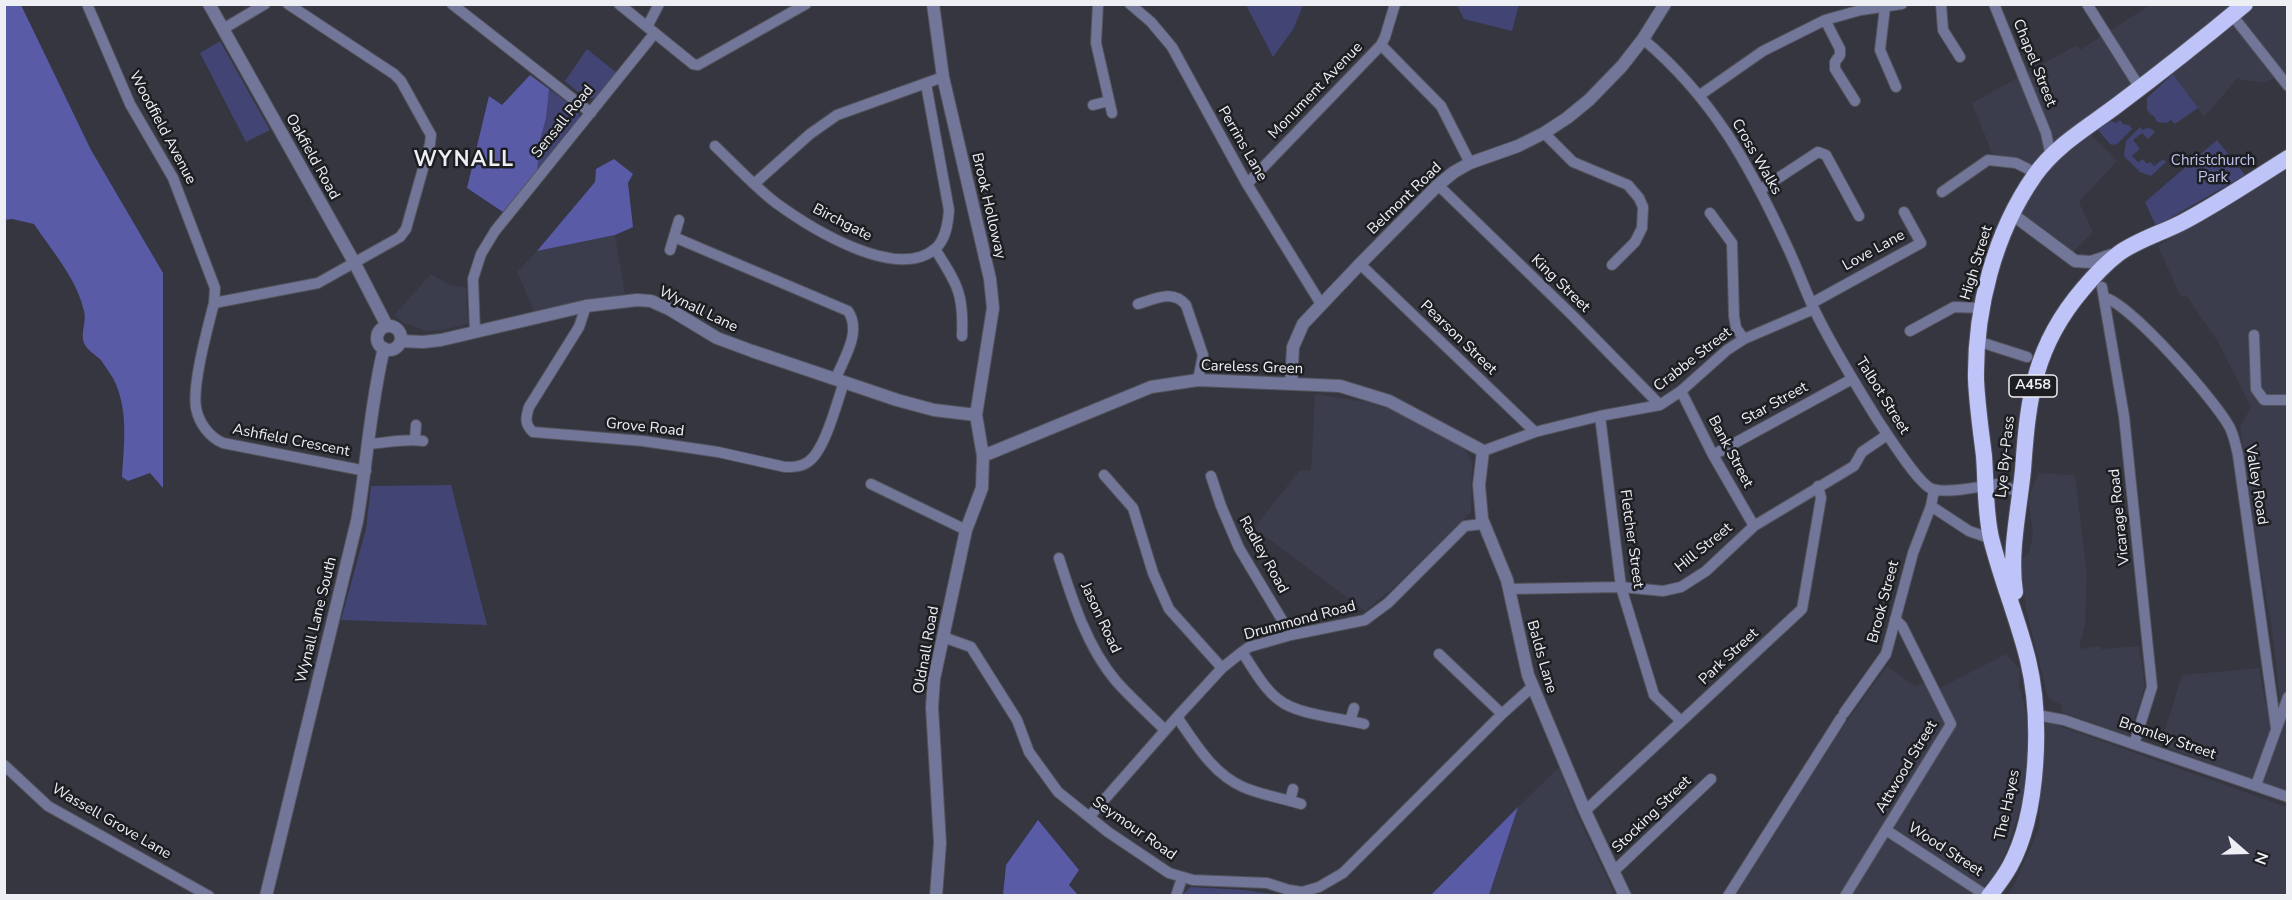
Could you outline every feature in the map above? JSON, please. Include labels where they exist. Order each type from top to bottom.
[{"type":"highway","name":"High Street","points":[[2022,634],[1992,539],[1976,381],[1977,341],[1982,308],[1996,256],[2012,214],[2036,173],[2051,157],[2245,4]]},
{"type":"highway","name":"Lye By-Pass","points":[[2022,634],[2013,578],[2015,546],[2026,428],[2032,390],[2046,343],[2068,306],[2101,268],[2119,253],[2211,207],[2288,158]]},
{"type":"highway","points":[[1992,539],[2015,546]]},
{"type":"highway","name":"A458","points":[[2022,634],[2033,682],[2037,715]]},
{"type":"highway","name":"The Hayes","points":[[1988,896],[2010,867],[2024,830],[2035,767],[2037,715]]},
{"type":"street","name":"Woodfield Avenue","points":[[87,4],[130,104],[184,201],[215,288],[214,303]]},
{"type":"street","name":"Oakfield Road","points":[[209,4],[354,262],[387,326]]},
{"type":"street","points":[[223,29],[265,4]]},
{"type":"street","points":[[214,303],[318,283],[400,237],[406,229],[430,144],[431,135],[401,81],[394,74],[288,4]]},
{"type":"street","points":[[452,4],[591,112]]},
{"type":"street","points":[[619,4],[650,31],[693,64],[698,65],[806,4]]},
{"type":"street","name":"Sensall Road","points":[[475,332],[473,279],[482,254],[495,231],[591,112],[650,31],[659,4]]},
{"type":"street","name":"Brook Holloway","points":[[933,4],[943,77],[990,279],[993,308],[976,415]]},
{"type":"street","points":[[1098,4],[1096,43],[1112,113]]},
{"type":"street","name":"Perrins Lane","points":[[1131,4],[1151,22],[1172,47],[1247,184],[1321,304]]},
{"type":"street","name":"Monument Avenue","points":[[1247,184],[1381,45],[1395,4]]},
{"type":"street","name":"Belmont Road","points":[[1291,384],[1295,340],[1303,324],[1360,264],[1438,185],[1454,172],[1470,163],[1518,146],[1544,133],[1589,100],[1622,66],[1643,39],[1665,4]]},
{"type":"street","points":[[1831,4],[1831,18],[1840,49],[1835,69],[1855,100]]},
{"type":"street","points":[[1700,95],[1763,51],[1831,18],[1902,4]]},
{"type":"street","points":[[1941,4],[1943,30],[1960,57]]},
{"type":"street","name":"Chapel Street","points":[[1994,4],[2046,133],[2051,157]]},
{"type":"street","points":[[2087,4],[2140,88]]},
{"type":"street","points":[[1885,7],[1880,50],[1896,87]]},
{"type":"street","points":[[2232,15],[2288,86]]},
{"type":"street","name":"Cross Walks","points":[[1643,39],[1683,75],[1732,141],[1760,190],[1813,306]]},
{"type":"street","name":"Monument Avenue","points":[[1381,45],[1441,106],[1470,163]]},
{"type":"street","points":[[754,184],[810,134],[837,115],[943,77]]},
{"type":"street","points":[[926,84],[949,210],[948,225],[935,249],[958,285],[963,311],[962,336]]},
{"type":"street","points":[[1093,105],[1109,101]]},
{"type":"street","points":[[1544,133],[1573,162],[1628,185],[1639,198],[1643,207],[1642,228],[1635,242],[1612,265]]},
{"type":"street","points":[[2046,133],[2053,138],[2068,142]]},
{"type":"street","name":"Birchgate","points":[[715,146],[776,203],[822,232],[862,252],[898,260],[922,256],[935,249]]},
{"type":"street","points":[[1760,190],[1818,152],[1826,155],[1859,216]]},
{"type":"street","points":[[1942,192],[1988,160],[2016,163],[2036,173]]},
{"type":"street","name":"King Street","points":[[1438,185],[1573,316],[1660,405]]},
{"type":"street","name":"Love Lane","points":[[1813,306],[1921,243],[1904,212]]},
{"type":"street","points":[[1710,213],[1732,243],[1734,316],[1736,328],[1744,339]]},
{"type":"street","points":[[2012,214],[2075,261],[2091,262],[2119,253]]},
{"type":"street","points":[[670,250],[679,220]]},
{"type":"street","points":[[674,237],[848,311],[854,320],[854,335],[840,380]]},
{"type":"street","name":"Pearson Street","points":[[1360,264],[1535,432]]},
{"type":"street","name":"Vicarage Road","points":[[2102,287],[2106,298],[2124,416],[2152,687],[2134,744]]},
{"type":"street","points":[[1138,304],[1170,295],[1186,305],[1203,355],[1198,380]]},
{"type":"street","name":"Valley Road","points":[[2106,298],[2116,302],[2139,322],[2210,399],[2230,428],[2238,455],[2276,728]]},
{"type":"street","name":"Wynall Lane","points":[[401,340],[427,342],[586,306],[637,300],[651,301],[717,338],[934,410],[976,415]]},
{"type":"street","name":"Ashfield Crescent","points":[[214,303],[203,350],[196,407],[205,428],[213,439],[234,447],[366,471]]},
{"type":"street","name":"Grove Road","points":[[586,306],[579,327],[529,406],[526,417],[528,429],[533,432],[643,441],[718,452],[794,467],[814,457],[824,437],[840,380]]},
{"type":"street","name":"Crabbe Street","points":[[1483,451],[1535,432],[1600,416],[1660,405],[1681,391],[1705,368],[1744,339],[1813,306]]},
{"type":"street","name":"Talbot Street","points":[[1813,306],[1852,379],[1887,435],[1924,484],[1934,490]]},
{"type":"street","points":[[1910,331],[1954,307],[1982,308]]},
{"type":"street","points":[[387,326],[398,330],[401,340],[396,348],[384,348],[378,339],[382,328],[387,326]]},
{"type":"street","points":[[2254,335],[2256,389],[2264,400],[2288,400]]},
{"type":"street","points":[[1977,341],[2027,357]]},
{"type":"street","name":"Wynall Lane South","points":[[266,896],[357,521],[366,471],[377,377],[384,348]]},
{"type":"street","name":"Star Street","points":[[1713,455],[1852,379]]},
{"type":"street","name":"Careless Green","points":[[983,456],[1152,387],[1198,380],[1340,386],[1389,401],[1483,451]]},
{"type":"street","name":"Bank Street","points":[[1681,391],[1713,455],[1754,526]]},
{"type":"street","name":"Oldnall Road","points":[[936,896],[940,843],[932,707],[934,679],[966,530],[982,488],[983,456],[976,415]]},
{"type":"street","name":"Fletcher Street","points":[[1600,416],[1621,587],[1654,695],[1681,722]]},
{"type":"street","points":[[368,444],[419,440],[416,425]]},
{"type":"street","name":"Hill Street","points":[[1509,589],[1621,587],[1663,591],[1681,587],[1706,571],[1754,526],[1854,466],[1862,452],[1887,435]]},
{"type":"street","name":"Balds Lane","points":[[1483,451],[1479,485],[1483,524],[1507,580],[1532,687],[1585,811],[1625,896]]},
{"type":"street","points":[[1111,478],[1133,508],[1153,573],[1169,609],[1222,668]]},
{"type":"street","name":"Radley Road","points":[[1216,481],[1239,548],[1291,636]]},
{"type":"street","name":"Park Street","points":[[1585,811],[1802,609],[1821,498],[1818,486]]},
{"type":"street","points":[[1934,490],[2005,486],[2021,494]]},
{"type":"street","points":[[875,489],[966,530]]},
{"type":"street","name":"Brook Street","points":[[1728,896],[1843,716],[1883,660],[1913,553],[1931,506],[1934,490]]},
{"type":"street","points":[[1931,506],[1969,531],[1992,539]]},
{"type":"street","name":"Drummond Road","points":[[1089,817],[1222,668],[1242,652],[1249,647],[1291,636],[1365,620],[1388,603],[1465,526],[1483,524]]},
{"type":"street","name":"Jason Road","points":[[1058,565],[1095,649],[1114,680],[1166,730]]},
{"type":"street","name":"Attwood Street","points":[[1845,896],[1951,724],[1902,626],[1895,619]]},
{"type":"street","name":"Seymour Road","points":[[943,637],[971,647],[1017,720],[1029,752],[1058,792],[1089,817],[1169,873],[1182,878],[1267,883],[1302,894],[1343,873],[1532,687]]},
{"type":"street","points":[[1242,652],[1279,701],[1323,716],[1364,724]]},
{"type":"street","points":[[1439,654],[1502,714]]},
{"type":"street","points":[[2256,785],[2288,697]]},
{"type":"street","points":[[1350,721],[1354,708]]},
{"type":"street","name":"Bromley Street","points":[[2037,715],[2064,720],[2288,797]]},
{"type":"street","points":[[1178,717],[1204,756],[1221,774],[1243,787],[1295,802],[1293,789]]},
{"type":"street","name":"Wassell Grove Lane","points":[[4,765],[48,806],[209,896]]},
{"type":"street","name":"Stocking Street","points":[[1613,872],[1711,779]]},
{"type":"street","name":"Wood Street","points":[[1886,830],[1988,896]]},
{"type":"street","points":[[1176,896],[1182,878]]},
{"type":"shaded area","points":[[5,4],[21,5],[91,150],[163,273],[163,488],[150,473],[128,481],[122,477],[124,427],[121,402],[113,378],[100,359],[84,343],[85,315],[76,288],[34,224],[12,219],[5,220]]},
{"type":"shaded area","points":[[2150,5],[2287,5],[2287,71],[2265,83],[2237,79],[2204,117],[2168,67],[2085,129],[2117,161],[2079,202],[2093,232],[2072,253],[2012,214],[2036,173],[1992,153],[1972,103],[2077,45],[2080,50]]},
{"type":"shaded area","points":[[530,75],[549,89],[537,173],[503,212],[467,188],[489,96],[502,105]]},
{"type":"shaded area","points":[[614,159],[633,174],[628,183],[633,227],[615,235],[537,251],[595,182],[596,169]]},
{"type":"shaded area","points":[[2287,166],[2287,792],[2160,745],[2182,675],[2259,668],[2266,705],[2280,702],[2272,630],[2258,554],[2240,427],[2251,407],[2218,342],[2186,295],[2183,298],[2178,291],[2158,246]]},
{"type":"shaded area","points":[[615,235],[625,294],[534,311],[517,272],[537,251]]},
{"type":"shaded area","points":[[431,274],[450,285],[466,287],[468,324],[427,331],[404,323],[394,315]]},
{"type":"shaded area","points":[[1315,394],[1380,404],[1464,448],[1472,462],[1471,512],[1391,590],[1365,611],[1254,528],[1299,471],[1311,470]]},
{"type":"shaded area","points":[[2038,473],[2075,475],[2087,575],[2085,625],[2079,649],[2101,646],[2101,649],[2139,646],[2145,687],[2129,736],[2062,712],[2061,705],[2048,698],[2026,610],[2021,561],[2029,553],[2033,534],[2028,501]]},
{"type":"shaded area","points":[[2006,654],[2020,669],[2019,686],[2030,740],[2023,799],[2007,850],[1995,874],[1977,895],[1733,896],[1847,721],[1887,666],[1915,686],[1927,682],[1932,692]]},
{"type":"shaded area","points":[[2043,720],[2287,807],[2287,895],[2006,896],[2013,887],[2039,828]]},
{"type":"shaded area","points":[[1559,767],[1577,814],[1615,895],[1489,896],[1518,807]]},
{"type":"shaded area","points":[[1518,807],[1489,895],[1431,895]]},
{"type":"shaded area","points":[[1038,820],[1079,870],[1069,885],[1078,895],[1003,895],[1006,865]]},
{"type":"green space","points":[[1246,5],[1303,5],[1294,28],[1273,57]]},
{"type":"green space","points":[[1457,5],[1519,5],[1512,31],[1464,19]]},
{"type":"green space","points":[[220,41],[270,130],[246,142],[200,53]]},
{"type":"green space","points":[[587,49],[617,73],[594,98],[583,95],[565,81]]},
{"type":"green space","points":[[2173,74],[2198,108],[2175,124],[2171,120],[2167,123],[2157,122],[2147,110],[2147,98]]},
{"type":"green space","points":[[549,89],[579,111],[580,119],[537,173],[540,140],[546,119]]},
{"type":"green space","points":[[2120,120],[2132,129],[2117,144],[2111,145],[2098,130],[2111,121],[2116,123]]},
{"type":"green space","points":[[2140,127],[2143,130],[2152,129],[2155,132],[2148,139],[2142,133],[2133,140],[2140,149],[2132,156],[2138,162],[2143,159],[2147,164],[2150,162],[2154,166],[2163,159],[2166,162],[2151,176],[2140,172],[2124,156],[2126,141]]},
{"type":"green space","name":"Christchurch Park","points":[[2217,140],[2245,175],[2156,226],[2145,202]]},
{"type":"green space","points":[[451,485],[487,625],[341,620],[366,529],[371,486]]},
{"type":"green space","points":[[1190,887],[1244,890],[1278,895],[1183,895]]},
{"type":"district","name":"WYNALL","points":[[464,161]]}]
